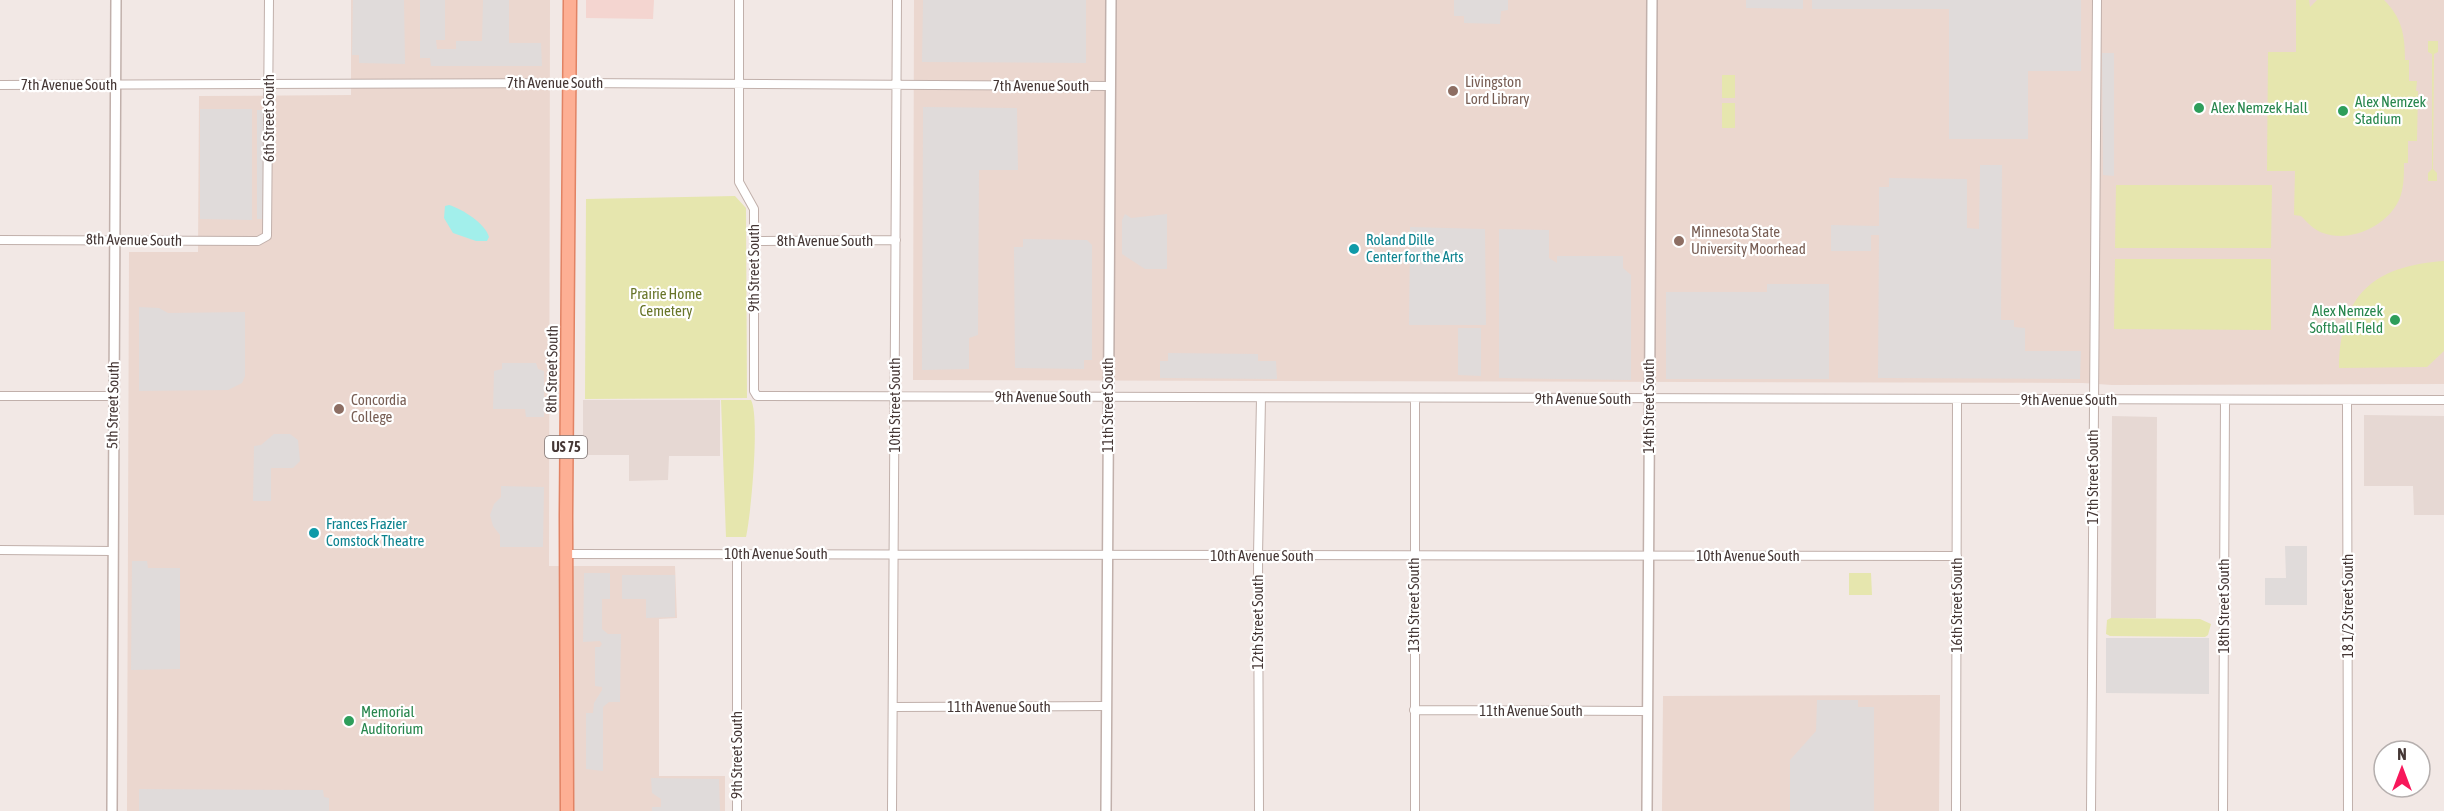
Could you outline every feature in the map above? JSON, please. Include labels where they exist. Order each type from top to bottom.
[{"type":"main road","name":"8th Street South","points":[[567,811],[566,554],[570,0]]},
{"type":"street","name":"5th Street South","points":[[112,811],[116,0]]},
{"type":"street","name":"6th Street South","points":[[267,236],[269,0]]},
{"type":"street","name":"9th Street South","points":[[739,0],[739,182],[754,209],[754,391],[757,396]]},
{"type":"street","name":"10th Street South","points":[[892,811],[897,0]]},
{"type":"street","name":"11th Street South","points":[[1106,811],[1111,0]]},
{"type":"street","name":"14th Street South","points":[[1647,811],[1652,0]]},
{"type":"street","name":"17th Street South","points":[[2091,811],[2097,0]]},
{"type":"street","name":"7th Avenue South","points":[[0,85],[569,83],[1110,86]]},
{"type":"street","name":"8th Avenue South","points":[[0,240],[258,241],[267,236]]},
{"type":"street","name":"8th Avenue South","points":[[754,241],[896,240]]},
{"type":"street","points":[[0,396],[113,396]]},
{"type":"street","name":"9th Avenue South","points":[[757,396],[2444,400]]},
{"type":"street","name":"12th Street South","points":[[1259,811],[1258,556],[1261,398]]},
{"type":"street","name":"13th Street South","points":[[1415,398],[1415,811]]},
{"type":"street","name":"16th Street South","points":[[1956,811],[1957,400]]},
{"type":"street","name":"18th Street South","points":[[2223,811],[2225,400]]},
{"type":"street","name":"18 1/2 Street South","points":[[2347,401],[2348,811]]},
{"type":"street","points":[[0,550],[112,551]]},
{"type":"street","name":"10th Avenue South","points":[[566,554],[1957,556]]},
{"type":"street","name":"9th Street South","points":[[737,554],[737,811]]},
{"type":"street","name":"11th Avenue South","points":[[893,707],[1105,706]]},
{"type":"street","name":"11th Avenue South","points":[[1414,710],[1647,711]]},
{"type":"shaded area","name":"Concordia College","points":[[351,0],[550,0],[549,566],[675,566],[677,618],[659,619],[659,776],[725,776],[725,811],[127,811],[129,252],[198,252],[199,96],[351,95]]},
{"type":"shaded area","points":[[353,0],[404,0],[405,64],[359,63],[359,55],[352,55]]},
{"type":"shaded area","points":[[420,0],[445,0],[445,40],[436,40],[437,49],[456,49],[456,41],[482,41],[483,0],[509,0],[509,43],[541,43],[542,66],[431,66],[430,58],[420,58]]},
{"type":"shaded area","points":[[586,0],[654,0],[653,19],[586,18]]},
{"type":"shaded area","name":"Minnesota State University Moorhead","points":[[914,0],[2444,0],[2444,384],[2112,385],[2083,383],[913,380]]},
{"type":"shaded area","points":[[923,0],[1086,0],[1086,63],[922,62]]},
{"type":"shaded area","points":[[1454,0],[1508,0],[1508,10],[1501,11],[1500,24],[1464,23],[1464,16],[1454,16]]},
{"type":"shaded area","points":[[1746,0],[1803,0],[1803,9],[1746,8]]},
{"type":"shaded area","points":[[1812,0],[2081,0],[2081,71],[2028,71],[2028,139],[1949,139],[1949,9],[1812,9]]},
{"type":"shaded area","points":[[2102,53],[2114,53],[2114,176],[2103,175]]},
{"type":"shaded area","points":[[923,107],[1017,108],[1018,170],[979,170],[978,335],[969,338],[969,369],[922,370]]},
{"type":"shaded area","points":[[200,109],[252,109],[252,220],[200,219]]},
{"type":"shaded area","points":[[257,110],[265,110],[265,219],[257,219]]},
{"type":"shaded area","points":[[1980,165],[2002,165],[2001,320],[2014,320],[2014,327],[2025,328],[2025,351],[2081,351],[2080,379],[1878,378],[1879,235],[1871,235],[1871,251],[1831,251],[1831,225],[1879,226],[1879,187],[1889,187],[1889,178],[1967,179],[1967,228],[1979,229]]},
{"type":"shaded area","points":[[1125,214],[1131,218],[1167,214],[1167,269],[1145,269],[1122,254],[1122,220]]},
{"type":"shaded area","points":[[1410,227],[1485,229],[1486,325],[1409,325]]},
{"type":"shaded area","points":[[1499,229],[1549,230],[1549,258],[1557,263],[1557,256],[1623,256],[1623,268],[1631,275],[1631,380],[1499,378]]},
{"type":"shaded area","points":[[1023,239],[1087,240],[1092,245],[1092,360],[1084,360],[1084,369],[1015,368],[1014,247],[1023,247]]},
{"type":"shaded area","points":[[1767,284],[1829,284],[1829,379],[1666,379],[1666,292],[1767,292]]},
{"type":"shaded area","points":[[139,307],[159,308],[168,313],[245,312],[245,376],[242,383],[228,390],[139,391]]},
{"type":"shaded area","points":[[1458,328],[1481,328],[1481,376],[1458,375]]},
{"type":"shaded area","points":[[1168,353],[1258,354],[1258,361],[1276,361],[1277,379],[1160,378],[1160,361],[1168,361]]},
{"type":"shaded area","points":[[502,363],[536,363],[538,369],[544,371],[544,417],[526,417],[525,409],[493,409],[494,371],[502,369]]},
{"type":"shaded area","points":[[583,400],[720,400],[720,456],[669,456],[668,480],[629,481],[629,455],[583,455]]},
{"type":"shaded area","points":[[2364,415],[2444,416],[2444,515],[2414,515],[2413,486],[2364,486]]},
{"type":"shaded area","points":[[2112,416],[2157,417],[2156,618],[2111,618]]},
{"type":"shaded area","points":[[274,434],[290,434],[298,440],[300,461],[293,468],[271,468],[271,501],[253,501],[254,446],[261,445]]},
{"type":"shaded area","points":[[501,486],[544,487],[543,547],[500,547],[500,535],[493,526],[490,515],[494,504],[501,497]]},
{"type":"shaded area","points":[[2285,546],[2307,546],[2307,605],[2265,605],[2265,578],[2286,578]]},
{"type":"shaded area","points":[[132,561],[147,561],[148,568],[180,568],[180,669],[131,670]]},
{"type":"shaded area","points":[[584,573],[610,573],[610,599],[602,599],[602,629],[608,634],[621,634],[620,702],[609,702],[603,707],[603,771],[586,769],[586,713],[593,713],[594,703],[602,690],[602,687],[595,686],[595,647],[600,647],[602,644],[600,641],[583,642]]},
{"type":"shaded area","points":[[622,575],[675,575],[675,617],[646,618],[646,599],[622,599]]},
{"type":"shaded area","points":[[2106,638],[2209,638],[2209,694],[2106,693]]},
{"type":"shaded area","points":[[1940,695],[1939,811],[1662,811],[1663,696]]},
{"type":"shaded area","points":[[1817,700],[1858,700],[1858,707],[1874,707],[1874,811],[1790,811],[1790,760],[1816,731]]},
{"type":"shaded area","points":[[651,778],[719,779],[720,811],[652,811],[652,807],[661,807],[661,799],[652,793]]},
{"type":"shaded area","points":[[139,789],[323,790],[324,797],[329,798],[329,811],[139,811]]},
{"type":"green space","name":"Alex Nemzek Stadium","points":[[2296,0],[2309,0],[2310,7],[2317,0],[2384,0],[2399,20],[2405,60],[2409,60],[2409,81],[2417,81],[2417,141],[2408,141],[2408,163],[2404,163],[2403,187],[2399,200],[2386,218],[2377,225],[2356,234],[2334,236],[2323,233],[2301,216],[2294,215],[2295,171],[2267,171],[2268,52],[2296,52]]},
{"type":"green space","points":[[2428,41],[2438,41],[2438,52],[2434,54],[2433,169],[2437,173],[2437,181],[2428,181],[2428,173],[2432,169],[2432,54],[2428,52]]},
{"type":"green space","points":[[1722,75],[1735,75],[1735,98],[1722,98]]},
{"type":"green space","points":[[1722,103],[1735,103],[1735,128],[1722,128]]},
{"type":"green space","points":[[2116,185],[2272,185],[2271,248],[2115,248]]},
{"type":"green space","name":"Prairie Home Cemetery","points":[[735,196],[746,208],[747,398],[585,399],[586,199]]},
{"type":"green space","points":[[2115,259],[2271,259],[2271,330],[2114,329]]},
{"type":"green space","name":"Alex Nemzek Softball FIeld","points":[[2444,261],[2444,351],[2427,367],[2339,368],[2346,321],[2354,303],[2365,289],[2380,278],[2398,270],[2419,264]]},
{"type":"green space","points":[[721,400],[751,400],[754,410],[755,445],[746,537],[726,537]]},
{"type":"green space","points":[[1849,573],[1871,573],[1872,595],[1849,595]]},
{"type":"green space","points":[[2111,618],[2200,619],[2211,624],[2208,635],[2205,637],[2110,636],[2106,634],[2107,620]]},
{"type":"water","points":[[449,205],[478,222],[487,232],[489,237],[487,241],[476,241],[453,233],[444,218],[445,206]]},
{"type":"place","name":"Livingston Lord Library","points":[[1453,91]]},
{"type":"place","name":"Alex Nemzek Hall","points":[[2199,108]]},
{"type":"place","name":"Alex Nemzek Stadium","points":[[2343,111]]},
{"type":"place","name":"Minnesota State University Moorhead","points":[[1679,241]]},
{"type":"place","name":"Roland Dille Center for the Arts","points":[[1354,249]]},
{"type":"place","name":"Alex Nemzek Softball FIeld","points":[[2395,320]]},
{"type":"place","name":"Concordia College","points":[[339,409]]},
{"type":"place","name":"Frances Frazier Comstock Theatre","points":[[314,533]]},
{"type":"place","name":"Memorial Auditorium","points":[[349,721]]}]
